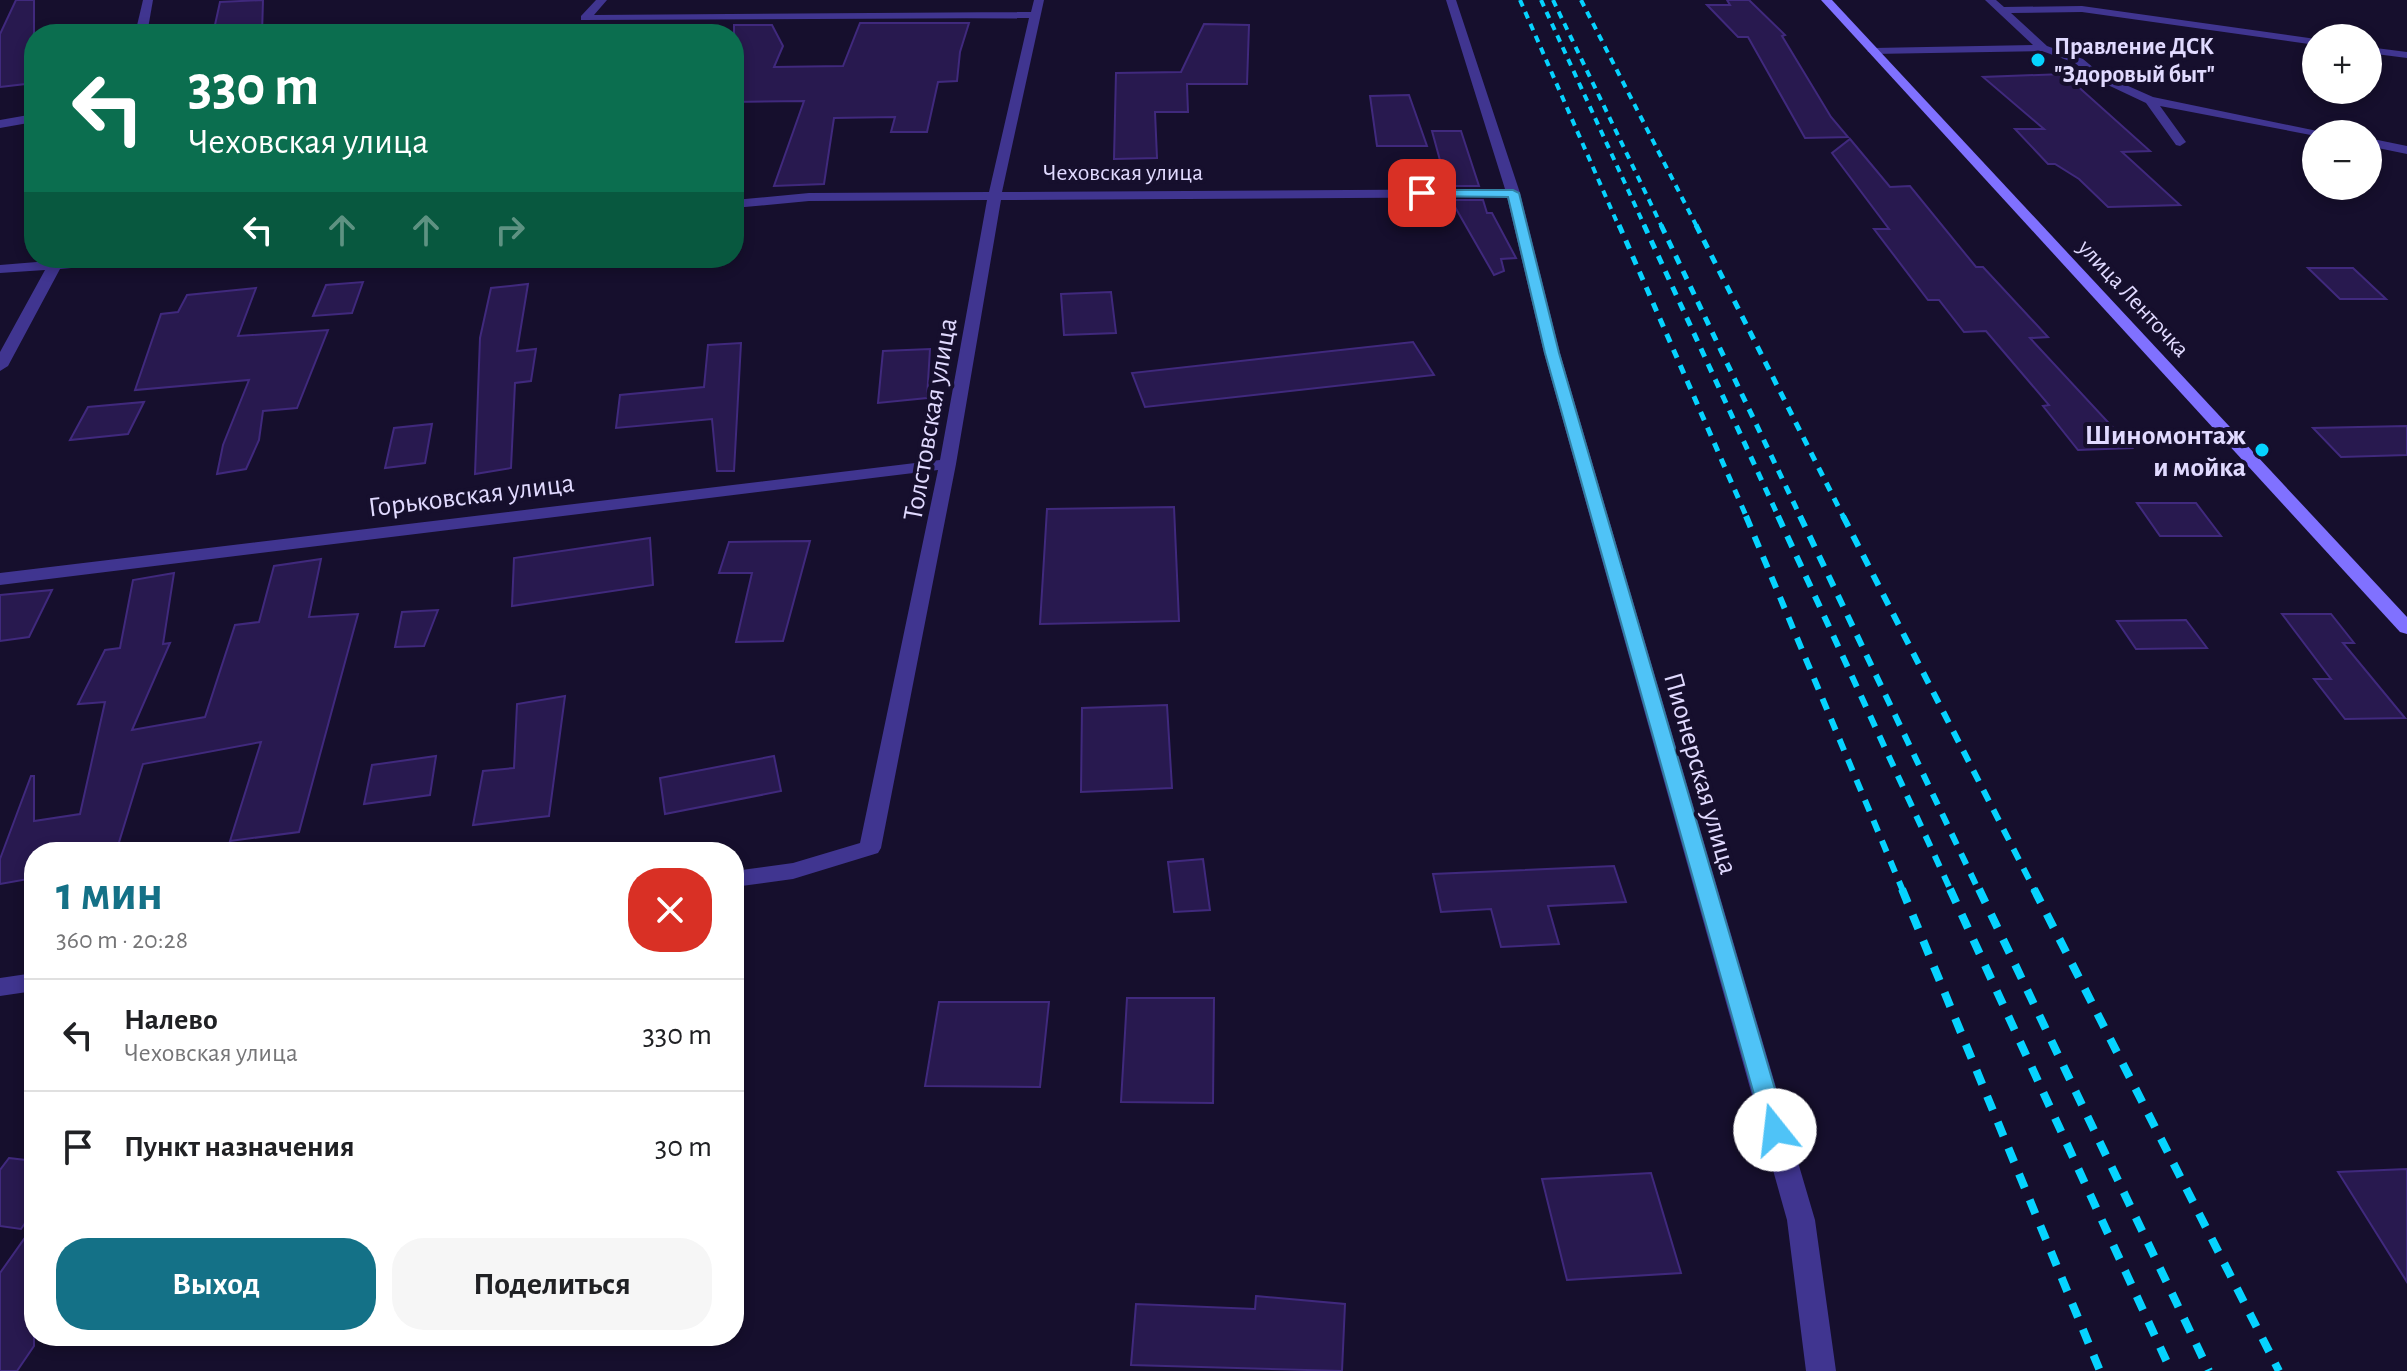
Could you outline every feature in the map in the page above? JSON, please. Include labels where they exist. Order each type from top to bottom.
[{"type":"main road","name":"улица Ленточка","points":[[1826,0],[2407,628]]},
{"type":"street","points":[[143,24],[148,0]]},
{"type":"street","points":[[602,0],[585,18],[1038,7]]},
{"type":"street","name":"Пионерская улица","points":[[1451,0],[1513,193],[1552,353],[1801,1220],[1821,1371]]},
{"type":"street","points":[[1990,0],[2043,48]]},
{"type":"street","name":"Толстовская улица","points":[[744,878],[793,871],[870,848],[948,464],[995,195],[1038,7]]},
{"type":"street","points":[[2001,10],[2082,9],[2302,40]]},
{"type":"street","points":[[1873,51],[2043,48],[2079,61],[2097,76],[2150,100],[2302,129]]},
{"type":"street","points":[[2382,52],[2407,55]]},
{"type":"street","points":[[2150,100],[2180,142]]},
{"type":"street","points":[[0,124],[24,120]]},
{"type":"street","points":[[2382,145],[2407,150]]},
{"type":"street","name":"Чеховская улица","points":[[744,203],[809,197],[1513,193]]},
{"type":"street","points":[[0,269],[24,266]]},
{"type":"street","points":[[0,366],[53,268]]},
{"type":"street","name":"Горьковская улица","points":[[0,579],[948,464]]},
{"type":"street","points":[[0,987],[24,983]]},
{"type":"building","points":[[16,0],[34,0],[34,24],[24,24],[24,84],[0,87],[0,34]]},
{"type":"building","points":[[263,0],[262,24],[215,24],[220,2]]},
{"type":"building","points":[[1727,0],[1749,0],[1785,35],[1782,36],[1831,117],[1848,137],[1805,138],[1748,37],[1738,37],[1707,5],[1730,5]]},
{"type":"building","points":[[860,23],[969,23],[960,52],[957,81],[938,82],[927,132],[891,132],[895,117],[834,118],[824,184],[774,186],[804,101],[744,102],[744,25],[772,25],[783,46],[774,67],[843,66]]},
{"type":"building","points":[[1204,24],[1249,25],[1247,84],[1187,84],[1188,112],[1155,112],[1157,158],[1114,159],[1116,73],[1181,72]]},
{"type":"building","points":[[2064,74],[2150,151],[2122,152],[2180,205],[2108,207],[2079,179],[2055,164],[2048,164],[2015,129],[2044,129],[1983,77]]},
{"type":"building","points":[[1409,95],[1427,146],[1377,146],[1370,96]]},
{"type":"building","points":[[1432,131],[1461,131],[1479,186],[1447,186]]},
{"type":"building","points":[[1850,139],[1890,187],[1910,186],[1976,267],[1983,267],[2048,337],[2030,338],[2132,448],[2078,450],[2043,406],[2049,405],[1986,331],[1964,332],[1939,300],[1928,300],[1874,229],[1889,229],[1832,153]]},
{"type":"building","points":[[1451,200],[1483,200],[1487,213],[1492,213],[1516,258],[1501,259],[1504,271],[1494,275]]},
{"type":"building","points":[[2308,268],[2353,268],[2386,299],[2340,299]]},
{"type":"building","points":[[363,282],[352,313],[313,316],[326,285]]},
{"type":"building","points":[[528,284],[517,351],[536,349],[531,381],[515,383],[511,468],[475,474],[480,338],[491,288]]},
{"type":"building","points":[[256,288],[238,336],[328,330],[297,408],[263,411],[259,440],[246,469],[217,474],[223,445],[249,380],[135,390],[161,314],[178,312],[187,295]]},
{"type":"building","points":[[1111,292],[1116,333],[1064,335],[1061,294]]},
{"type":"building","points":[[1413,342],[1434,375],[1145,407],[1132,373]]},
{"type":"building","points":[[741,343],[734,471],[717,471],[712,419],[616,428],[620,395],[704,387],[708,345]]},
{"type":"building","points":[[930,349],[927,398],[878,403],[883,351]]},
{"type":"building","points":[[144,402],[128,434],[70,440],[88,407]]},
{"type":"building","points":[[432,424],[425,463],[385,468],[394,428]]},
{"type":"building","points":[[2407,426],[2407,455],[2341,457],[2313,428]]},
{"type":"building","points":[[2137,503],[2196,503],[2221,536],[2160,536]]},
{"type":"building","points":[[1174,507],[1179,621],[1040,624],[1047,509]]},
{"type":"building","points":[[650,538],[653,585],[512,606],[514,558]]},
{"type":"building","points":[[810,541],[783,641],[736,642],[752,573],[719,573],[729,542]]},
{"type":"building","points":[[321,559],[309,617],[358,614],[299,832],[230,841],[261,742],[143,764],[119,842],[24,842],[24,880],[0,884],[0,859],[31,776],[34,776],[34,821],[80,814],[105,702],[78,704],[105,650],[120,648],[133,580],[174,573],[163,644],[170,643],[132,730],[205,717],[235,625],[259,622],[274,566]]},
{"type":"building","points":[[52,590],[29,637],[0,641],[0,595]]},
{"type":"building","points":[[438,610],[424,646],[395,647],[402,612]]},
{"type":"building","points":[[2282,614],[2331,614],[2354,643],[2343,643],[2405,718],[2345,719],[2314,679],[2331,679]]},
{"type":"building","points":[[2186,620],[2207,648],[2136,649],[2117,621]]},
{"type":"building","points":[[565,696],[549,816],[473,825],[483,771],[514,768],[517,704]]},
{"type":"building","points":[[1167,705],[1172,788],[1081,792],[1082,708]]},
{"type":"building","points":[[436,756],[430,795],[364,804],[372,765]]},
{"type":"building","points":[[774,756],[781,791],[665,814],[660,778]]},
{"type":"building","points":[[1203,859],[1210,910],[1174,912],[1168,862]]},
{"type":"building","points":[[1614,866],[1626,902],[1548,906],[1559,944],[1501,947],[1491,909],[1441,912],[1433,874]]},
{"type":"building","points":[[1127,998],[1214,998],[1213,1103],[1121,1102]]},
{"type":"building","points":[[939,1002],[1049,1002],[1040,1087],[925,1086]]},
{"type":"building","points":[[9,1158],[24,1160],[24,1225],[21,1229],[0,1226],[0,1170]]},
{"type":"building","points":[[2407,1169],[2407,1282],[2338,1172]]},
{"type":"building","points":[[1651,1173],[1681,1273],[1567,1280],[1542,1179]]},
{"type":"building","points":[[24,1239],[24,1346],[34,1346],[17,1371],[0,1371],[0,1273]]},
{"type":"building","points":[[1256,1296],[1345,1304],[1342,1371],[1131,1365],[1136,1304],[1255,1309]]},
{"type":"railway","points":[[1520,0],[1619,227]]},
{"type":"railway","points":[[1541,0],[1645,227]]},
{"type":"railway","points":[[1553,0],[1662,227]]},
{"type":"railway","points":[[1581,0],[1697,227]]},
{"type":"railway","points":[[1619,225],[1747,518]]},
{"type":"railway","points":[[1644,225],[1779,518]]},
{"type":"railway","points":[[1661,225],[1801,518]]},
{"type":"railway","points":[[1696,225],[1844,518]]},
{"type":"railway","points":[[1746,516],[1903,891]]},
{"type":"railway","points":[[1778,516],[1951,891]]},
{"type":"railway","points":[[1800,516],[1979,891]]},
{"type":"railway","points":[[1843,516],[2035,891]]},
{"type":"railway","points":[[1902,889],[2100,1371]]},
{"type":"railway","points":[[1950,889],[2171,1371]]},
{"type":"railway","points":[[1979,889],[2209,1371]]},
{"type":"railway","points":[[2034,889],[2279,1371]]},
{"type":"place","name":"Правление ДСК \"Здоровый быт\"","points":[[2038,60]]},
{"type":"place","name":"Шиномонтаж и мойка","points":[[2262,450]]},
{"type":"route","points":[[1422,193],[1513,193],[1552,353],[1775,1130]]}]
